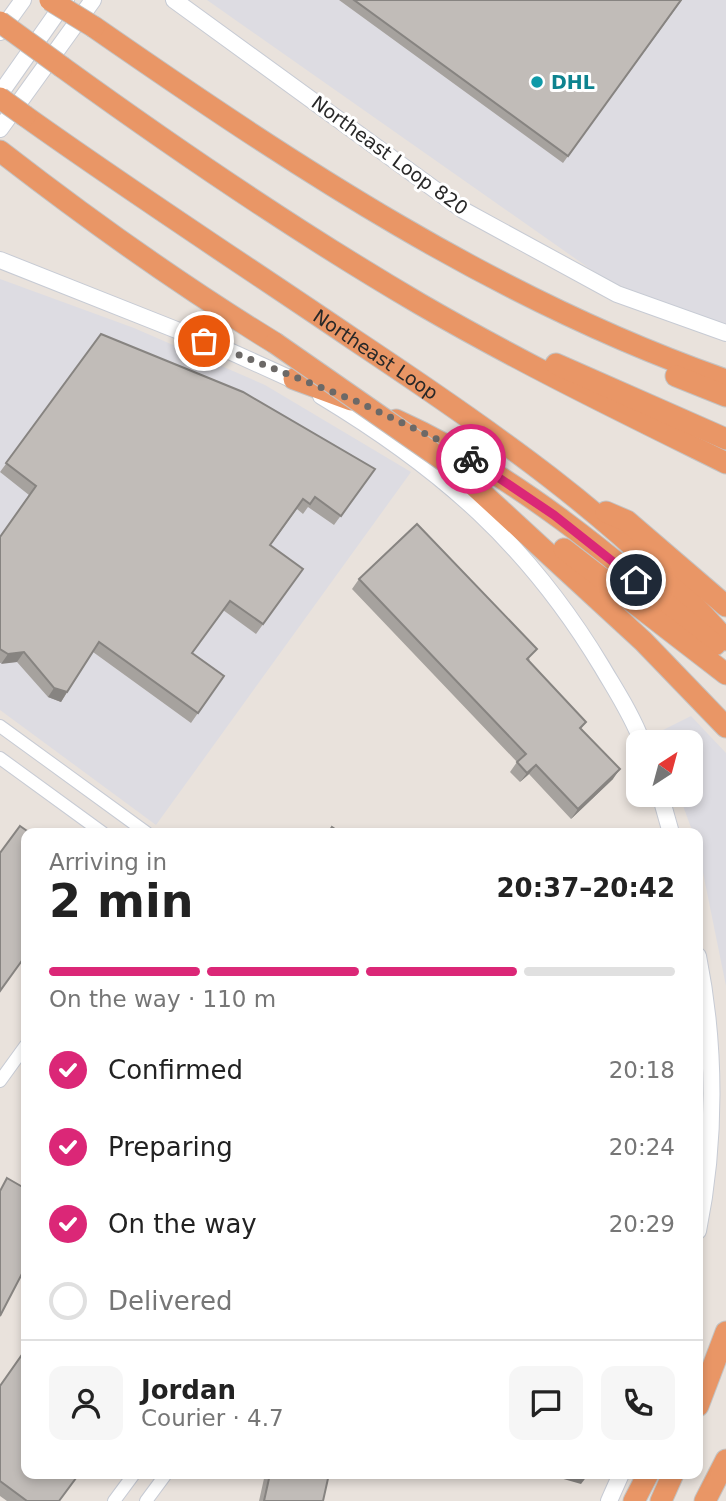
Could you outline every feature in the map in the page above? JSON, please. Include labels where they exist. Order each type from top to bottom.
[{"type":"highway","points":[[50,0],[185,90],[467,266],[617,350],[726,396]]},
{"type":"highway","points":[[0,23],[244,193],[447,319],[601,401],[726,463]]},
{"type":"highway","name":"Northeast Loop","points":[[0,96],[150,204],[472,417],[582,500],[666,577],[726,640]]},
{"type":"highway","points":[[2,153],[190,289],[275,343],[456,469],[726,674]]},
{"type":"highway","points":[[467,266],[609,336],[726,380]]},
{"type":"highway","points":[[447,319],[614,388],[726,439]]},
{"type":"highway","points":[[294,379],[404,423],[447,444],[502,479],[564,523],[726,654]]},
{"type":"highway","points":[[456,469],[643,641],[726,727]]},
{"type":"highway","points":[[582,500],[627,522],[726,606]]},
{"type":"highway","points":[[703,1393],[726,1332]]},
{"type":"highway","points":[[703,1375],[715,1362]]},
{"type":"highway","points":[[705,1501],[726,1460]]},
{"type":"highway","points":[[634,1501],[645,1479]]},
{"type":"highway","points":[[661,1501],[671,1479]]},
{"type":"main road","points":[[0,32],[23,0]]},
{"type":"main road","points":[[0,96],[66,0]]},
{"type":"main road","points":[[0,130],[93,0]]},
{"type":"main road","name":"Northeast Loop 820","points":[[174,0],[463,209],[617,293],[726,333]]},
{"type":"main road","points":[[0,260],[294,379],[413,454],[491,520],[587,641],[635,730]]},
{"type":"main road","points":[[664,807],[670,828]]},
{"type":"main road","points":[[703,993],[709,1037],[704,1102],[711,1152],[703,1201]]},
{"type":"main road","points":[[609,1501],[619,1479]]},
{"type":"street","points":[[0,726],[140,828]]},
{"type":"street","points":[[0,758],[96,828]]},
{"type":"street","points":[[0,1081],[21,1052]]},
{"type":"street","points":[[114,1501],[130,1479]]},
{"type":"street","points":[[146,1501],[162,1479]]},
{"type":"shaded area","points":[[207,0],[726,0],[726,332],[603,278]]},
{"type":"shaded area","points":[[0,279],[134,328],[265,385],[411,472],[156,825],[0,710]]},
{"type":"shaded area","points":[[691,716],[726,753],[726,986],[703,873],[703,828],[691,828],[683,807],[704,807],[704,730],[663,730]]},
{"type":"building","name":"DHL","points":[[354,0],[681,0],[568,156]]},
{"type":"building","points":[[101,334],[243,392],[375,469],[341,516],[315,497],[310,504],[303,499],[270,545],[303,569],[263,624],[230,601],[192,653],[224,676],[198,713],[99,642],[67,692],[54,688],[24,652],[8,654],[0,649],[0,537],[36,486],[6,463]]},
{"type":"building","points":[[417,524],[537,649],[527,659],[586,722],[580,728],[620,769],[578,809],[536,765],[527,773],[517,762],[526,754],[359,579]]},
{"type":"building","points":[[20,826],[23,828],[21,962],[0,991],[0,853]]},
{"type":"building","points":[[7,1178],[21,1186],[21,1276],[0,1316],[0,1191]]},
{"type":"building","points":[[21,1356],[21,1479],[75,1479],[59,1501],[27,1501],[0,1481],[0,1386]]},
{"type":"building","points":[[269,1479],[328,1479],[323,1501],[264,1501]]},
{"type":"way so far","points":[[204,341],[294,379],[358,402],[447,444],[471,459]]},
{"type":"place","name":"DHL","points":[[537,82]]},
{"type":"route","points":[[471,459],[554,515],[636,580]]}]
